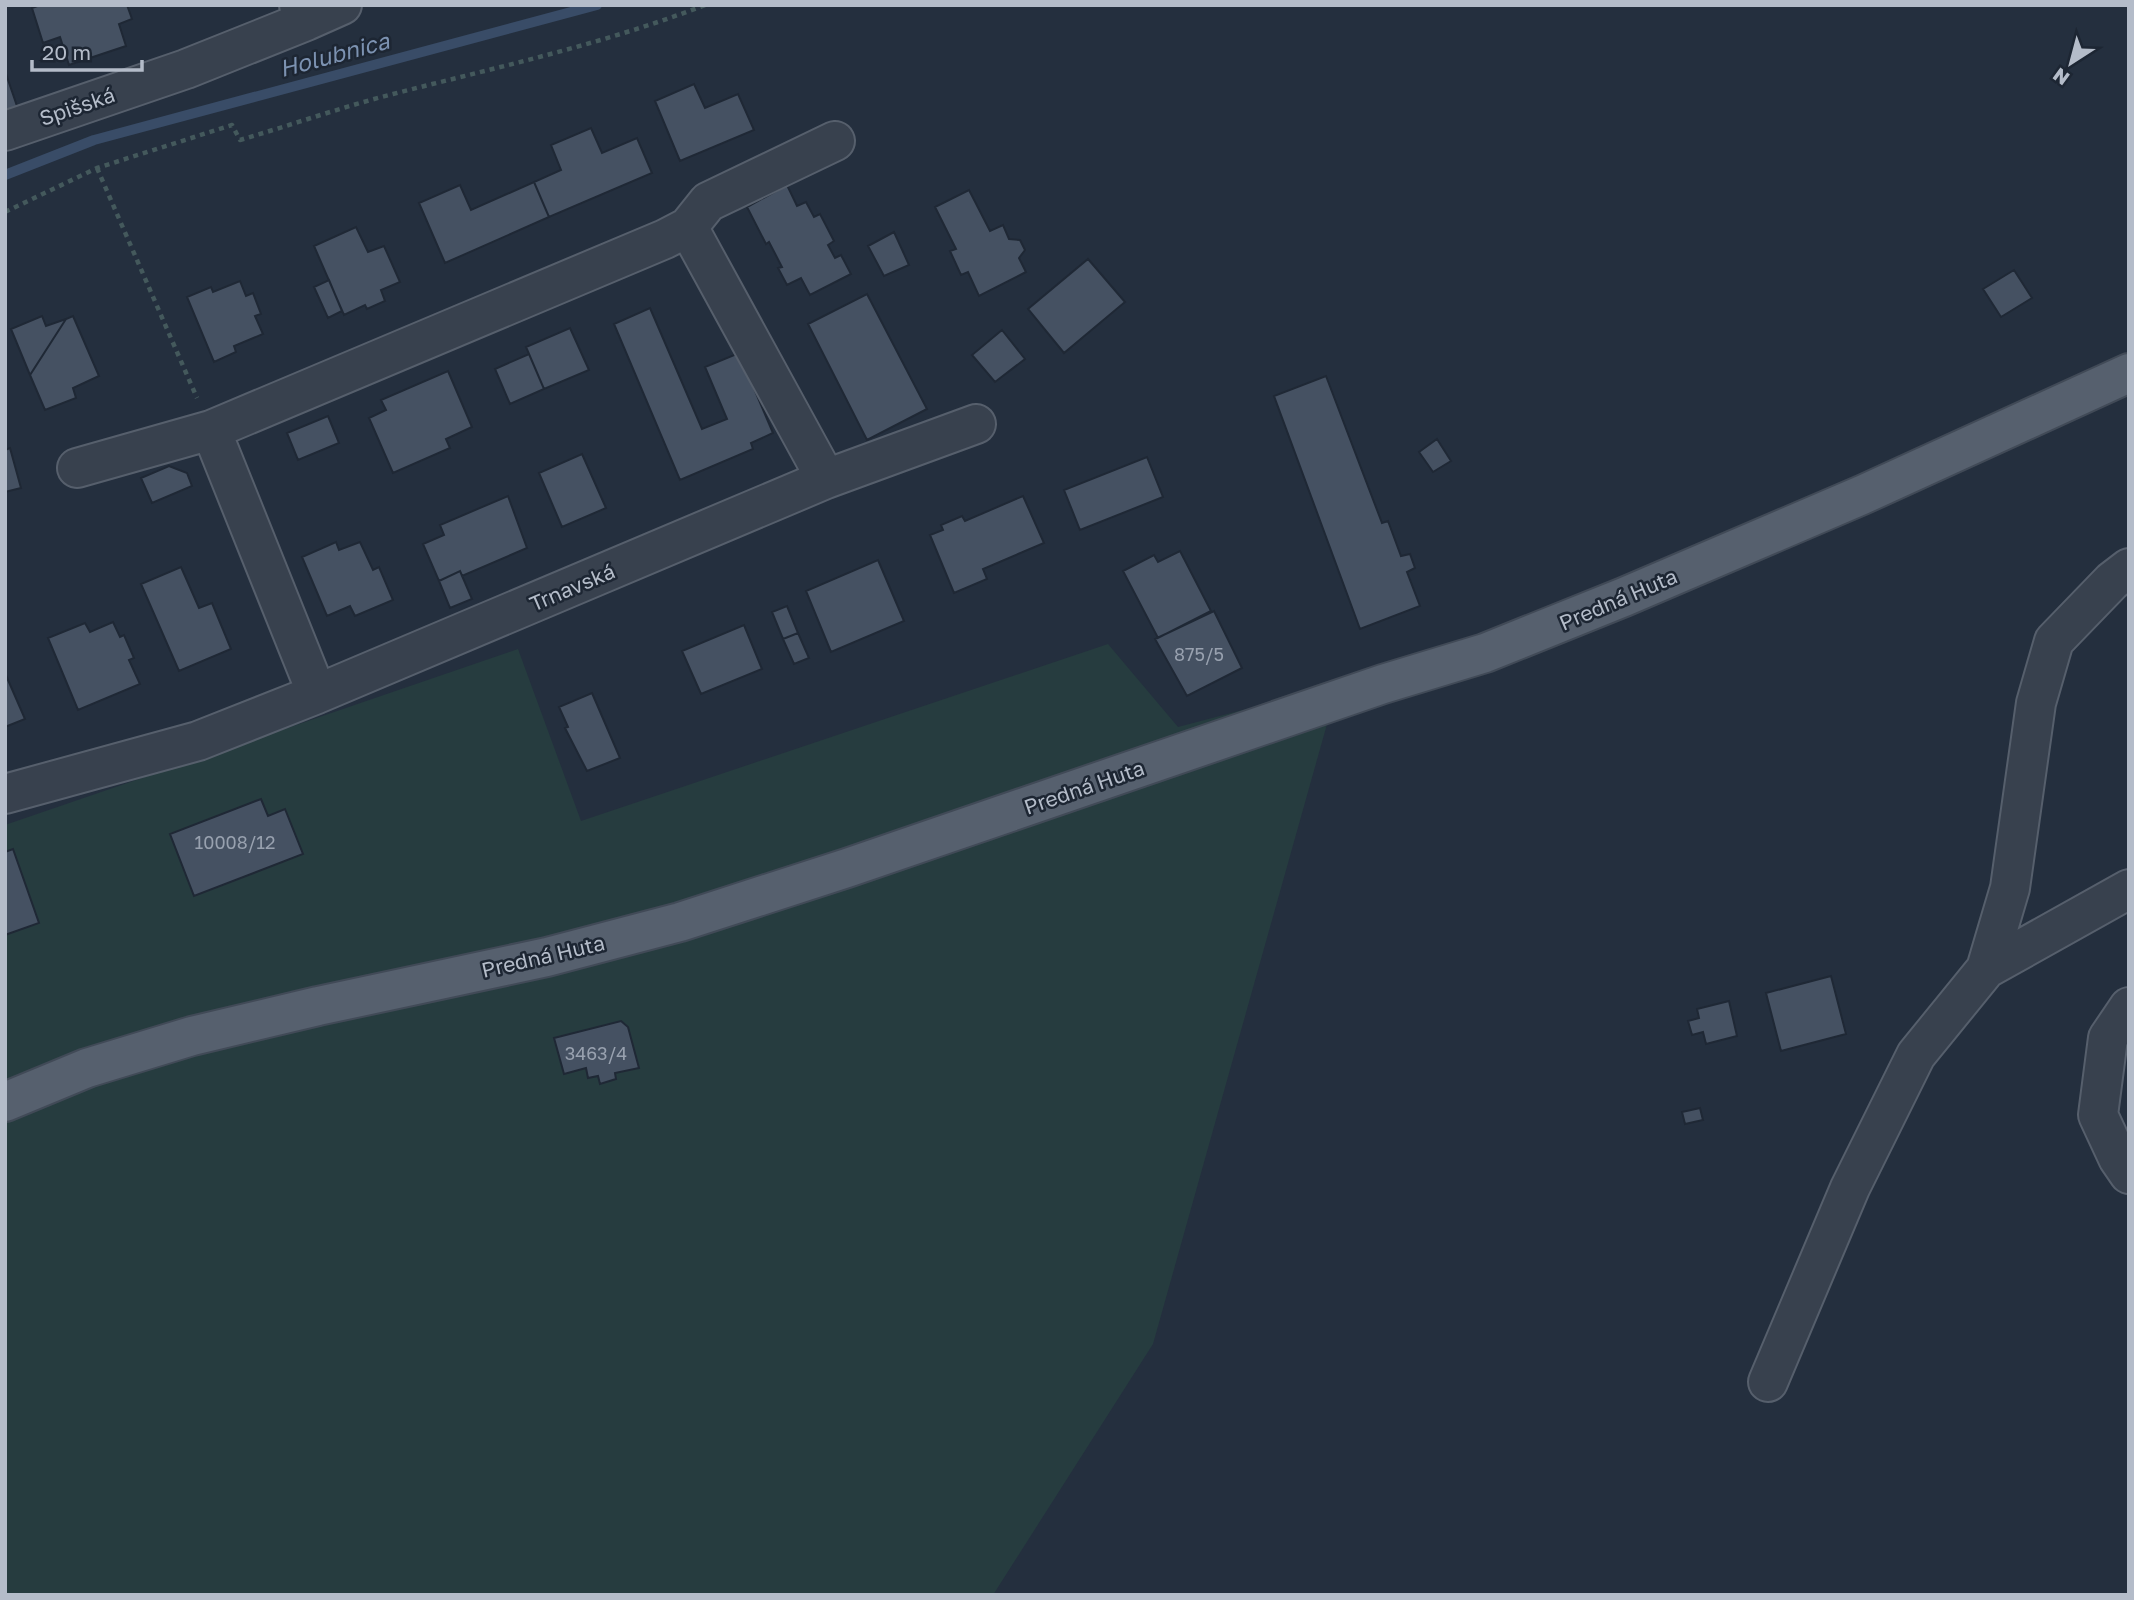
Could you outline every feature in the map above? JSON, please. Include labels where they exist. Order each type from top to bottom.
[{"type":"main road","name":"Predná Huta","points":[[5,1102],[88,1068],[192,1036],[547,957],[680,922],[860,864],[1383,684],[1485,653],[1624,597],[1849,500],[2129,373]]},
{"type":"street","name":"Spišská","points":[[5,131],[186,69],[302,13],[342,5]]},
{"type":"street","points":[[77,468],[211,430],[665,239],[688,227],[708,202],[835,141]]},
{"type":"street","points":[[688,227],[826,479]]},
{"type":"street","name":"Trnavská","points":[[5,794],[198,741],[317,694],[826,479],[976,424]]},
{"type":"street","points":[[211,430],[317,694]]},
{"type":"street","points":[[1986,969],[2010,888],[2036,704],[2054,641],[2112,581],[2129,568]]},
{"type":"street","points":[[1768,1382],[1850,1188],[1916,1055],[1986,969],[2129,889]]},
{"type":"street","points":[[2129,1007],[2108,1038],[2098,1115],[2118,1158],[2129,1174]]},
{"type":"path","points":[[5,212],[97,168],[232,125],[240,140],[390,94],[532,60],[647,26],[705,5]]},
{"type":"path","points":[[97,168],[211,430]]},
{"type":"green space","points":[[1108,644],[1178,727],[1338,685],[1153,1344],[993,1595],[5,1595],[5,825],[518,649],[581,821]]},
{"type":"building","points":[[40,5],[127,5],[132,19],[119,24],[126,46],[69,65],[60,37],[43,43],[32,8]]},
{"type":"building","points":[[5,71],[18,109],[5,114]]},
{"type":"building","points":[[694,84],[705,108],[738,94],[754,130],[680,161],[655,101]]},
{"type":"building","points":[[591,128],[602,153],[637,138],[652,173],[549,217],[534,182],[561,170],[551,145]]},
{"type":"building","points":[[534,182],[549,217],[445,263],[419,203],[460,185],[471,210]]},
{"type":"building","points":[[787,185],[797,206],[806,202],[814,217],[820,214],[834,241],[828,245],[835,258],[841,255],[851,274],[810,295],[801,278],[787,285],[778,268],[782,267],[769,242],[766,244],[747,207]]},
{"type":"building","points":[[969,190],[990,231],[1003,225],[1009,239],[1020,240],[1025,250],[1019,258],[1026,272],[979,296],[968,272],[961,275],[950,251],[956,249],[935,207]]},
{"type":"building","points":[[356,227],[368,252],[384,246],[400,282],[381,290],[385,301],[367,309],[365,305],[344,315],[314,246]]},
{"type":"building","points":[[894,232],[909,265],[884,276],[868,246]]},
{"type":"building","points":[[1088,259],[1125,302],[1064,353],[1028,309]]},
{"type":"building","points":[[2014,270],[2032,298],[2001,317],[1983,289]]},
{"type":"building","points":[[329,280],[342,311],[328,318],[314,287]]},
{"type":"building","points":[[240,281],[246,296],[253,293],[261,314],[255,316],[263,334],[234,346],[236,352],[214,362],[187,297],[211,287],[213,292]]},
{"type":"building","points":[[867,294],[927,409],[867,440],[808,324]]},
{"type":"building","points":[[650,308],[702,429],[727,419],[705,367],[739,353],[773,433],[751,443],[753,449],[680,480],[614,324]]},
{"type":"building","points":[[42,316],[46,326],[66,319],[30,375],[11,329]]},
{"type":"building","points":[[73,316],[99,376],[73,388],[76,398],[45,410],[30,375],[66,319]]},
{"type":"building","points":[[570,328],[589,370],[544,389],[526,347]]},
{"type":"building","points":[[1002,330],[1025,359],[995,382],[972,355]]},
{"type":"building","points":[[529,354],[544,389],[510,404],[495,369]]},
{"type":"building","points":[[448,371],[472,427],[446,439],[450,448],[393,473],[369,418],[386,410],[381,400]]},
{"type":"building","points":[[1326,376],[1382,523],[1388,521],[1401,556],[1410,554],[1415,568],[1407,572],[1420,606],[1360,629],[1274,396]]},
{"type":"building","points":[[328,416],[339,443],[298,460],[287,433]]},
{"type":"building","points":[[1437,439],[1451,461],[1433,472],[1419,452]]},
{"type":"building","points":[[10,448],[21,488],[5,492],[5,450]]},
{"type":"building","points":[[582,454],[606,508],[562,527],[539,473]]},
{"type":"building","points":[[1147,457],[1163,497],[1080,530],[1064,490]]},
{"type":"building","points":[[169,466],[187,473],[192,486],[152,503],[141,478]]},
{"type":"building","points":[[508,496],[527,548],[462,576],[460,571],[439,581],[423,544],[444,535],[440,525]]},
{"type":"building","points":[[1023,496],[1044,543],[983,569],[987,579],[954,593],[930,535],[943,530],[941,525],[962,516],[965,521]]},
{"type":"building","points":[[336,542],[339,550],[360,542],[373,570],[379,567],[393,600],[355,616],[350,606],[327,616],[302,557]]},
{"type":"building","points":[[1180,551],[1211,611],[1158,638],[1123,571],[1154,555],[1158,562]]},
{"type":"building","points":[[878,560],[904,621],[831,652],[806,591]]},
{"type":"building","points":[[181,567],[199,608],[212,603],[231,649],[179,671],[141,584]]},
{"type":"building","points":[[460,571],[472,599],[450,608],[439,581]]},
{"type":"building","points":[[787,606],[798,633],[783,639],[772,612]]},
{"type":"building","points":[[1214,611],[1242,668],[1187,696],[1155,639]]},
{"type":"building","points":[[113,622],[120,637],[124,635],[134,658],[129,660],[140,684],[78,710],[48,638],[85,623],[90,632]]},
{"type":"building","points":[[744,625],[762,669],[701,694],[682,651]]},
{"type":"building","points":[[798,633],[809,658],[794,664],[783,639]]},
{"type":"building","points":[[5,673],[25,719],[5,727]]},
{"type":"building","points":[[592,693],[620,758],[587,771],[565,728],[568,727],[559,707]]},
{"type":"building","points":[[261,799],[268,816],[285,809],[303,854],[194,896],[170,834]]},
{"type":"building","points":[[13,849],[39,923],[5,935],[5,852]]},
{"type":"building","points":[[1831,976],[1846,1034],[1781,1051],[1766,993]]},
{"type":"building","points":[[1729,1001],[1737,1036],[1706,1044],[1703,1032],[1692,1035],[1688,1021],[1699,1018],[1697,1009]]},
{"type":"building","points":[[621,1021],[628,1027],[639,1068],[615,1073],[616,1079],[600,1084],[598,1076],[588,1078],[586,1068],[564,1074],[554,1038]]},
{"type":"building","points":[[1700,1108],[1703,1120],[1685,1124],[1682,1112]]},
{"type":"waterway","name":"Holubnica","points":[[5,175],[94,140],[597,5]]}]
